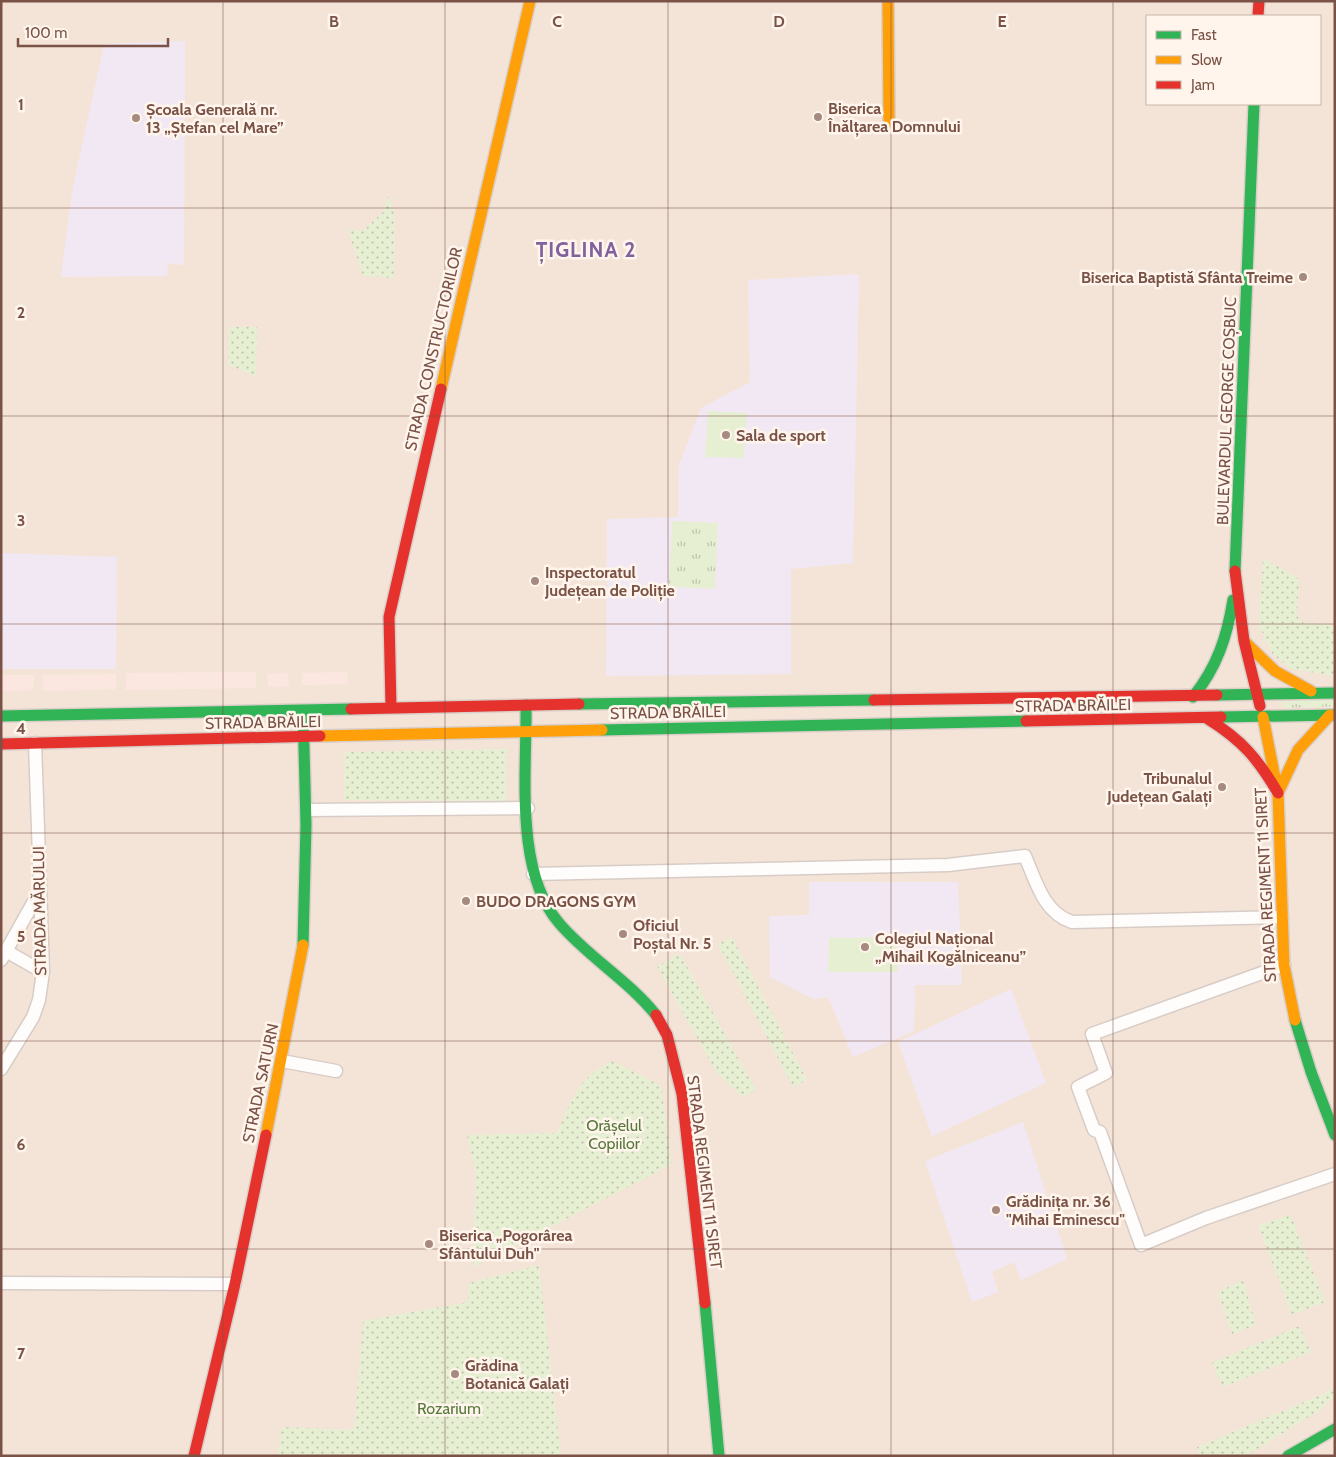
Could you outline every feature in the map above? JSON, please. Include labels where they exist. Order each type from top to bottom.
[{"type":"main road","name":"STRADA CONSTRUCTORILOR","points":[[391,708],[388,625],[391,608],[530,1]]},
{"type":"main road","points":[[888,1],[889,122]]},
{"type":"main road","points":[[1258,15],[1259,1]]},
{"type":"main road","name":"BULEVARDUL GEORGE COȘBUC","points":[[1254,105],[1236,579],[1244,641],[1263,717]]},
{"type":"main road","points":[[1193,696],[1216,666],[1228,628],[1236,579]]},
{"type":"main road","points":[[1244,641],[1256,657],[1284,680],[1311,691],[1331,693]]},
{"type":"main road","name":"STRADA BRĂILEI","points":[[1,716],[526,705],[1257,696],[1331,693]]},
{"type":"main road","name":"STRADA REGIMENT 11 SIRET","points":[[526,705],[528,808],[533,874],[548,909],[580,942],[644,1001],[664,1026],[668,1035],[682,1094],[696,1207],[720,1456]]},
{"type":"main road","name":"STRADA SATURN","points":[[194,1456],[235,1284],[282,1061],[304,941],[306,810],[303,710]]},
{"type":"main road","name":"STRADA BRĂILEI","points":[[1,744],[527,731],[1207,719],[1332,715]]},
{"type":"main road","points":[[1278,793],[1289,760],[1297,747],[1332,715]]},
{"type":"main road","name":"STRADA REGIMENT 11 SIRET","points":[[1263,717],[1278,793],[1284,965],[1301,1043],[1335,1135]]},
{"type":"main road","points":[[1207,719],[1236,736],[1251,750],[1278,793]]},
{"type":"main road","points":[[1288,1456],[1335,1428]]},
{"type":"street","name":"STRADA MĂRULUI","points":[[1,1069],[33,1017],[39,1000],[42,972],[38,893],[35,743]]},
{"type":"street","points":[[306,810],[528,808]]},
{"type":"street","points":[[533,874],[948,865],[1025,856],[1049,907],[1060,918],[1072,922],[1282,917]]},
{"type":"street","points":[[38,893],[29,914],[4,955],[42,972]]},
{"type":"street","points":[[1284,965],[1092,1034],[1106,1073],[1078,1087],[1094,1130],[1100,1132],[1140,1246],[1206,1218],[1335,1174]]},
{"type":"street","points":[[282,1061],[336,1071]]},
{"type":"street","points":[[1,1282],[235,1284]]},
{"type":"shaded area","points":[[1,1],[1335,1],[1335,1456],[1,1456]]},
{"type":"shaded area","name":"Școala Generală nr. 13 „Ștefan cel Mare”","points":[[185,41],[184,265],[168,263],[167,276],[61,277],[72,192],[104,44]]},
{"type":"shaded area","points":[[859,274],[853,563],[791,569],[791,674],[606,676],[607,519],[678,517],[679,465],[701,408],[750,382],[748,280]]},
{"type":"shaded area","points":[[1,553],[117,557],[116,669],[1,669]]},
{"type":"shaded area","points":[[256,672],[256,688],[126,690],[126,673]]},
{"type":"shaded area","points":[[347,672],[348,684],[302,685],[302,673]]},
{"type":"shaded area","points":[[288,673],[289,686],[268,687],[267,674]]},
{"type":"shaded area","points":[[116,674],[116,689],[43,691],[43,675]]},
{"type":"shaded area","points":[[1,675],[34,675],[33,690],[1,691]]},
{"type":"shaded area","name":"Colegiul Național „Mihail Kogălniceanu”","points":[[809,882],[958,882],[962,985],[915,985],[914,1031],[853,1057],[828,997],[813,999],[770,977],[769,916],[809,915]]},
{"type":"shaded area","points":[[1011,989],[1046,1083],[932,1136],[898,1042]]},
{"type":"shaded area","name":"Grădinița nr. 36 \"Mihai Eminescu\"","points":[[1023,1122],[1067,1259],[1021,1280],[1014,1262],[992,1272],[998,1292],[972,1302],[925,1161]]},
{"type":"green space","points":[[389,195],[395,218],[394,278],[363,276],[348,230],[363,231],[383,212]]},
{"type":"green space","points":[[229,327],[257,327],[256,376],[228,365]]},
{"type":"green space","name":"Sala de sport","points":[[708,411],[747,413],[744,458],[705,457]]},
{"type":"green space","points":[[672,521],[718,523],[715,589],[669,587]]},
{"type":"green space","points":[[1263,558],[1299,579],[1297,614],[1300,622],[1335,626],[1335,676],[1292,669],[1273,655],[1259,625]]},
{"type":"green space","points":[[1335,698],[1335,706],[1284,708],[1282,702]]},
{"type":"green space","points":[[507,749],[506,801],[344,800],[345,752]]},
{"type":"green space","points":[[732,937],[807,1080],[793,1087],[718,944]]},
{"type":"green space","points":[[896,937],[898,972],[828,972],[829,938]]},
{"type":"green space","points":[[680,954],[756,1090],[743,1097],[716,1072],[657,966]]},
{"type":"green space","name":"Orășelul Copiilor","points":[[613,1061],[661,1086],[672,1164],[473,1267],[476,1174],[467,1135],[557,1133],[572,1100],[583,1082]]},
{"type":"green space","points":[[1291,1215],[1325,1302],[1292,1315],[1258,1225]]},
{"type":"green space","name":"Grădina Botanică Galați","points":[[539,1265],[561,1456],[278,1456],[282,1427],[354,1430],[363,1321],[468,1302],[469,1283]]},
{"type":"green space","points":[[1243,1280],[1256,1325],[1232,1334],[1218,1292]]},
{"type":"green space","points":[[1299,1326],[1311,1352],[1223,1387],[1212,1363]]},
{"type":"green space","points":[[1335,1389],[1335,1395],[1320,1410],[1246,1456],[1200,1456],[1197,1447]]},
{"type":"traffic: fast","points":[[1235,571],[1254,105]]},
{"type":"traffic: fast","points":[[1193,697],[1209,674],[1220,651],[1228,627],[1233,600]]},
{"type":"traffic: fast","points":[[1217,695],[1335,693]]},
{"type":"traffic: fast","points":[[579,704],[874,700]]},
{"type":"traffic: fast","points":[[526,705],[526,819],[529,848],[535,876],[545,901],[559,923],[570,935],[645,1002],[656,1015]]},
{"type":"traffic: fast","points":[[1,716],[351,709]]},
{"type":"traffic: fast","points":[[303,710],[306,825],[303,945]]},
{"type":"traffic: fast","points":[[1221,717],[1335,715]]},
{"type":"traffic: fast","points":[[602,730],[1026,721]]},
{"type":"traffic: fast","points":[[1295,1020],[1311,1072],[1335,1135]]},
{"type":"traffic: fast","points":[[705,1303],[719,1456]]},
{"type":"traffic: fast","points":[[1288,1456],[1335,1429]]},
{"type":"traffic: slow","points":[[441,389],[530,1]]},
{"type":"traffic: slow","points":[[888,1],[889,122]]},
{"type":"traffic: slow","points":[[1246,643],[1275,671],[1311,691]]},
{"type":"traffic: slow","points":[[1278,793],[1298,750],[1330,715]]},
{"type":"traffic: slow","points":[[1263,717],[1278,793],[1284,965],[1295,1020]]},
{"type":"traffic: slow","points":[[320,736],[602,730]]},
{"type":"traffic: slow","points":[[266,1135],[303,945]]},
{"type":"traffic: jam","points":[[1258,15],[1259,1]]},
{"type":"traffic: jam","points":[[391,707],[389,617],[441,389]]},
{"type":"traffic: jam","points":[[1235,571],[1244,641],[1260,706]]},
{"type":"traffic: jam","points":[[874,700],[1217,695]]},
{"type":"traffic: jam","points":[[351,709],[579,704]]},
{"type":"traffic: jam","points":[[1026,721],[1221,717]]},
{"type":"traffic: jam","points":[[1208,719],[1248,751],[1278,793]]},
{"type":"traffic: jam","points":[[1,744],[320,736]]},
{"type":"traffic: jam","points":[[656,1015],[667,1035],[682,1094],[705,1303]]},
{"type":"traffic: jam","points":[[194,1456],[235,1284],[266,1135]]},
{"type":"place","name":"Biserica Înălțarea Domnului","points":[[818,117]]},
{"type":"place","name":"Școala Generală nr. 13 „Ștefan cel Mare”","points":[[136,118]]},
{"type":"place","name":"Biserica Baptistă Sfânta Treime","points":[[1303,277]]},
{"type":"place","name":"Sala de sport","points":[[726,435]]},
{"type":"place","name":"Inspectoratul Județean de Poliție","points":[[535,581]]},
{"type":"place","name":"Tribunalul Județean Galați","points":[[1222,787]]},
{"type":"place","name":"BUDO DRAGONS GYM","points":[[466,901]]},
{"type":"place","name":"Oficiul Poștal Nr. 5","points":[[623,934]]},
{"type":"place","name":"Colegiul Național „Mihail Kogălniceanu”","points":[[865,947]]},
{"type":"place","name":"Grădinița nr. 36 \"Mihai Eminescu\"","points":[[996,1210]]},
{"type":"place","name":"Biserica „Pogorârea Sfântului Duh\"","points":[[429,1244]]},
{"type":"place","name":"Grădina Botanică Galați","points":[[455,1374]]},
{"type":"district","name":"ȚIGLINA 2","points":[[586,250]]},
{"type":"park label","name":"Rozarium","points":[[449,1408]]}]
